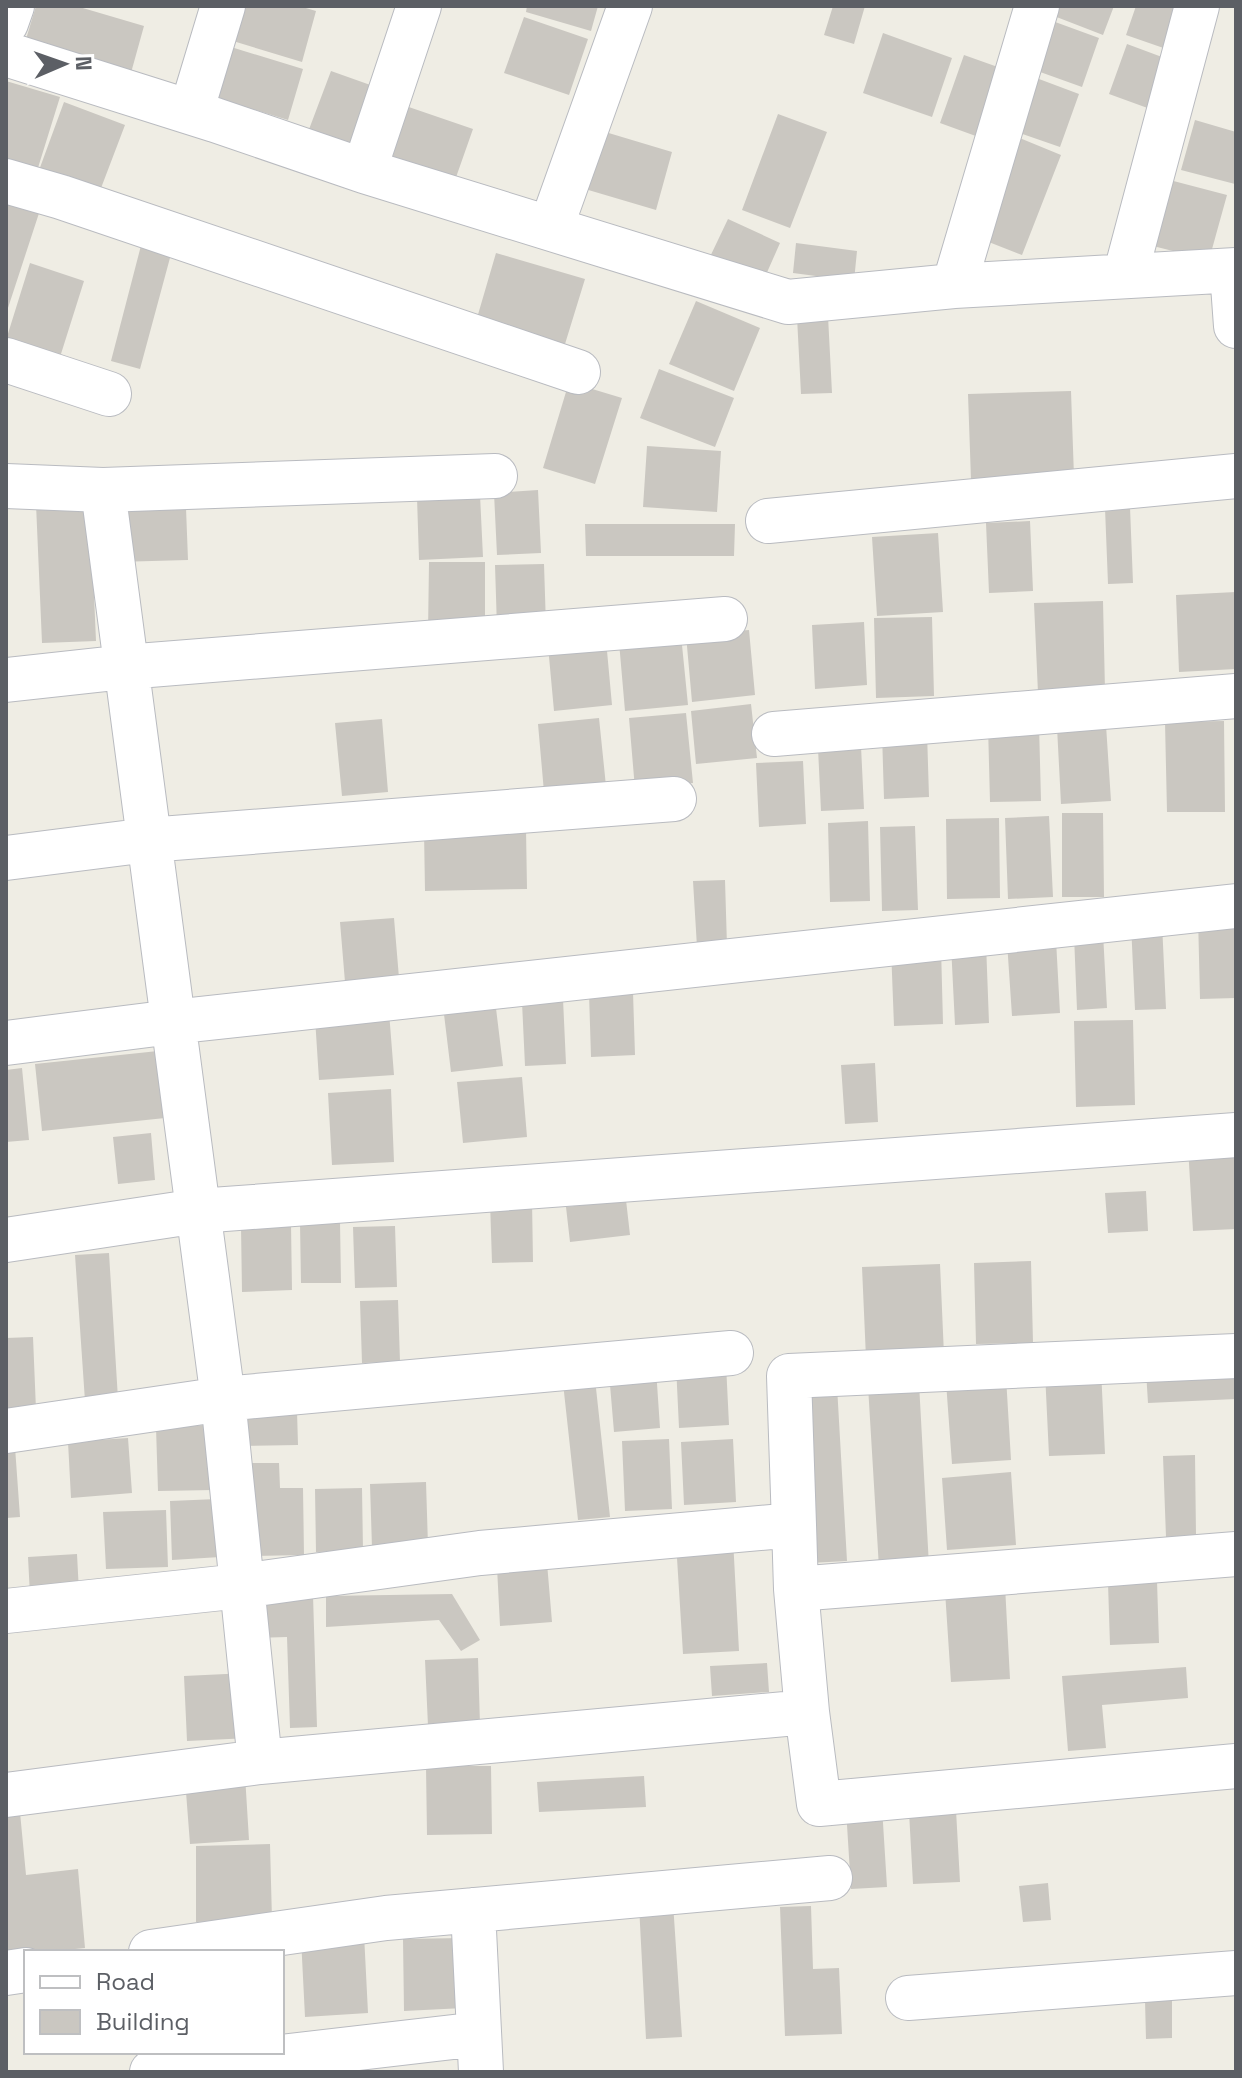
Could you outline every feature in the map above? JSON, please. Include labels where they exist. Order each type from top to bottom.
[{"type":"street","points":[[6,23],[12,6]]},
{"type":"street","points":[[191,112],[223,6]]},
{"type":"street","points":[[364,171],[419,6]]},
{"type":"street","points":[[551,227],[630,6]]},
{"type":"street","points":[[954,286],[1037,6]]},
{"type":"street","points":[[1125,276],[1197,6]]},
{"type":"street","points":[[6,54],[364,171],[788,302],[954,286],[1234,271],[1236,326]]},
{"type":"street","points":[[6,181],[578,372]]},
{"type":"street","points":[[6,360],[109,394]]},
{"type":"street","points":[[6,486],[103,490],[495,476]]},
{"type":"street","points":[[768,521],[1236,476]]},
{"type":"street","points":[[103,490],[223,1399],[260,1762]]},
{"type":"street","points":[[6,680],[125,667],[725,619]]},
{"type":"street","points":[[774,734],[1236,696]]},
{"type":"street","points":[[6,858],[148,840],[674,799]]},
{"type":"street","points":[[6,1043],[172,1022],[1236,906]]},
{"type":"street","points":[[6,1240],[198,1211],[1236,1135]]},
{"type":"street","points":[[6,1431],[223,1399],[731,1353]]},
{"type":"street","points":[[1236,1356],[789,1376],[796,1589],[819,1804],[1236,1766]]},
{"type":"street","points":[[6,1611],[241,1586],[480,1553],[794,1525]]},
{"type":"street","points":[[796,1589],[1236,1554]]},
{"type":"street","points":[[6,1795],[260,1762],[807,1712]]},
{"type":"street","points":[[165,1950],[386,1918],[830,1878]]},
{"type":"street","points":[[152,2072],[480,2053],[473,1910]]},
{"type":"street","points":[[908,1998],[1236,1973]]},
{"type":"building","points":[[36,6],[76,6],[144,26],[129,80],[23,49]]},
{"type":"building","points":[[243,6],[299,6],[316,11],[302,62],[233,41]]},
{"type":"building","points":[[527,6],[598,6],[591,31],[526,12]]},
{"type":"building","points":[[833,6],[865,6],[854,44],[824,35]]},
{"type":"building","points":[[1058,6],[1114,6],[1103,35],[1054,16]]},
{"type":"building","points":[[1136,6],[1192,6],[1175,52],[1126,35]]},
{"type":"building","points":[[524,17],[588,39],[569,95],[504,73]]},
{"type":"building","points":[[1047,19],[1099,38],[1082,87],[1029,68]]},
{"type":"building","points":[[883,33],[952,58],[932,117],[863,93]]},
{"type":"building","points":[[1127,44],[1170,60],[1153,110],[1109,94]]},
{"type":"building","points":[[231,47],[303,69],[288,120],[216,98]]},
{"type":"building","points":[[964,55],[1009,71],[984,139],[940,123]]},
{"type":"building","points":[[331,71],[376,87],[353,148],[308,132]]},
{"type":"building","points":[[1031,76],[1079,94],[1060,147],[1011,130]]},
{"type":"building","points":[[6,81],[60,97],[37,171],[6,161]]},
{"type":"building","points":[[64,102],[125,125],[98,196],[38,173]]},
{"type":"building","points":[[400,104],[473,129],[454,183],[381,158]]},
{"type":"building","points":[[778,114],[827,132],[790,228],[742,210]]},
{"type":"building","points":[[1195,120],[1236,132],[1235,184],[1181,170]]},
{"type":"building","points":[[602,131],[672,152],[656,210],[585,189]]},
{"type":"building","points":[[1015,136],[1061,155],[1022,255],[976,237]]},
{"type":"building","points":[[1162,178],[1227,195],[1209,260],[1145,244]]},
{"type":"building","points":[[6,192],[42,204],[7,311],[6,311]]},
{"type":"building","points":[[728,219],[780,243],[761,286],[708,261]]},
{"type":"building","points":[[144,234],[174,243],[140,369],[111,361]]},
{"type":"building","points":[[796,243],[857,251],[854,281],[793,273]]},
{"type":"building","points":[[496,253],[585,279],[565,344],[477,318]]},
{"type":"building","points":[[30,263],[84,281],[60,357],[6,340]]},
{"type":"building","points":[[696,301],[760,328],[734,391],[669,364]]},
{"type":"building","points":[[828,316],[832,393],[801,394],[797,317]]},
{"type":"building","points":[[659,369],[734,398],[715,447],[640,418]]},
{"type":"building","points":[[569,382],[622,398],[595,484],[543,468]]},
{"type":"building","points":[[1071,391],[1074,477],[971,480],[968,394]]},
{"type":"building","points":[[647,446],[721,451],[717,512],[643,507]]},
{"type":"building","points":[[538,490],[541,553],[497,555],[494,493]]},
{"type":"building","points":[[480,495],[483,557],[419,560],[417,497]]},
{"type":"building","points":[[90,503],[96,641],[42,643],[36,504]]},
{"type":"building","points":[[1130,507],[1133,583],[1108,584],[1105,508]]},
{"type":"building","points":[[186,508],[188,560],[116,562],[115,509]]},
{"type":"building","points":[[1030,521],[1033,591],[989,593],[986,523]]},
{"type":"building","points":[[585,524],[735,524],[734,556],[586,556]]},
{"type":"building","points":[[938,533],[943,612],[877,616],[872,537]]},
{"type":"building","points":[[429,562],[485,562],[485,633],[428,633]]},
{"type":"building","points":[[544,564],[546,626],[497,628],[495,565]]},
{"type":"building","points":[[1236,592],[1236,669],[1179,672],[1176,595]]},
{"type":"building","points":[[1103,601],[1105,691],[1038,693],[1034,603]]},
{"type":"building","points":[[932,617],[934,696],[876,698],[874,618]]},
{"type":"building","points":[[864,622],[867,685],[815,689],[812,625]]},
{"type":"building","points":[[749,630],[755,695],[692,702],[686,635]]},
{"type":"building","points":[[681,635],[688,705],[625,711],[619,642]]},
{"type":"building","points":[[606,640],[612,705],[554,711],[548,646]]},
{"type":"building","points":[[751,704],[757,758],[696,764],[691,711]]},
{"type":"building","points":[[686,713],[693,783],[635,789],[629,718]]},
{"type":"building","points":[[599,718],[606,786],[544,792],[538,724]]},
{"type":"building","points":[[382,719],[388,792],[342,796],[335,723]]},
{"type":"building","points":[[1224,721],[1225,812],[1167,812],[1165,722]]},
{"type":"building","points":[[1039,724],[1041,801],[990,802],[988,725]]},
{"type":"building","points":[[1106,725],[1111,801],[1061,804],[1057,727]]},
{"type":"building","points":[[927,732],[929,797],[884,799],[882,733]]},
{"type":"building","points":[[861,746],[864,809],[821,811],[818,748]]},
{"type":"building","points":[[803,761],[806,824],[759,827],[756,763]]},
{"type":"building","points":[[1062,813],[1103,813],[1104,897],[1062,897]]},
{"type":"building","points":[[1049,816],[1053,897],[1008,899],[1005,818]]},
{"type":"building","points":[[999,818],[1000,898],[947,899],[946,819]]},
{"type":"building","points":[[868,821],[870,901],[830,902],[828,823]]},
{"type":"building","points":[[915,826],[918,910],[882,911],[880,827]]},
{"type":"building","points":[[526,829],[527,889],[425,891],[424,831]]},
{"type":"building","points":[[725,880],[727,946],[697,947],[693,881]]},
{"type":"building","points":[[1236,915],[1236,998],[1200,999],[1198,916]]},
{"type":"building","points":[[394,918],[399,978],[345,982],[340,922]]},
{"type":"building","points":[[1162,923],[1166,1009],[1135,1010],[1131,924]]},
{"type":"building","points":[[1103,933],[1107,1008],[1077,1010],[1074,935]]},
{"type":"building","points":[[1056,940],[1060,1013],[1012,1016],[1007,942]]},
{"type":"building","points":[[986,943],[989,1023],[955,1025],[951,945]]},
{"type":"building","points":[[941,947],[943,1024],[894,1026],[891,948]]},
{"type":"building","points":[[633,992],[635,1055],[591,1057],[589,993]]},
{"type":"building","points":[[563,999],[566,1064],[525,1066],[522,1002]]},
{"type":"building","points":[[495,1000],[503,1066],[451,1072],[443,1006]]},
{"type":"building","points":[[389,1012],[394,1075],[319,1080],[315,1018]]},
{"type":"building","points":[[1133,1020],[1135,1105],[1076,1107],[1074,1021]]},
{"type":"building","points":[[158,1051],[165,1118],[42,1131],[35,1064]]},
{"type":"building","points":[[875,1063],[878,1122],[845,1124],[841,1065]]},
{"type":"building","points":[[22,1068],[29,1140],[6,1142],[6,1070]]},
{"type":"building","points":[[522,1077],[527,1137],[463,1143],[457,1082]]},
{"type":"building","points":[[391,1089],[394,1162],[332,1165],[328,1093]]},
{"type":"building","points":[[151,1133],[155,1180],[118,1184],[113,1137]]},
{"type":"building","points":[[1236,1145],[1236,1229],[1193,1231],[1188,1147]]},
{"type":"building","points":[[1146,1191],[1148,1231],[1108,1233],[1105,1193]]},
{"type":"building","points":[[532,1200],[533,1262],[492,1263],[490,1201]]},
{"type":"building","points":[[626,1200],[630,1235],[570,1242],[566,1207]]},
{"type":"building","points":[[340,1222],[341,1283],[301,1283],[300,1223]]},
{"type":"building","points":[[291,1224],[292,1290],[242,1292],[241,1226]]},
{"type":"building","points":[[395,1226],[397,1287],[355,1288],[353,1227]]},
{"type":"building","points":[[109,1253],[118,1399],[85,1401],[75,1255]]},
{"type":"building","points":[[1031,1261],[1033,1343],[976,1344],[974,1263]]},
{"type":"building","points":[[940,1264],[944,1355],[866,1358],[862,1267]]},
{"type":"building","points":[[398,1300],[400,1362],[362,1363],[360,1301]]},
{"type":"building","points":[[33,1337],[36,1410],[6,1412],[6,1338]]},
{"type":"building","points":[[726,1364],[729,1425],[679,1428],[676,1365]]},
{"type":"building","points":[[1236,1367],[1236,1399],[1148,1403],[1146,1371]]},
{"type":"building","points":[[656,1369],[660,1428],[614,1432],[609,1373]]},
{"type":"building","points":[[1101,1369],[1105,1454],[1049,1456],[1045,1372]]},
{"type":"building","points":[[1006,1377],[1011,1460],[952,1464],[946,1382]]},
{"type":"building","points":[[595,1379],[610,1517],[578,1520],[563,1383]]},
{"type":"building","points":[[919,1383],[929,1566],[879,1568],[868,1386]]},
{"type":"building","points":[[837,1386],[847,1561],[810,1563],[800,1389]]},
{"type":"building","points":[[297,1411],[298,1445],[234,1446],[233,1412]]},
{"type":"building","points":[[211,1425],[213,1490],[158,1491],[156,1427]]},
{"type":"building","points":[[128,1438],[132,1493],[71,1498],[68,1442]]},
{"type":"building","points":[[669,1439],[672,1509],[625,1511],[622,1441]]},
{"type":"building","points":[[733,1439],[736,1502],[684,1505],[681,1442]]},
{"type":"building","points":[[6,1447],[15,1447],[20,1517],[6,1518]]},
{"type":"building","points":[[1195,1455],[1196,1535],[1166,1537],[1163,1456]]},
{"type":"building","points":[[246,1463],[279,1463],[280,1488],[303,1488],[304,1555],[248,1556]]},
{"type":"building","points":[[1011,1472],[1016,1545],[947,1550],[942,1478]]},
{"type":"building","points":[[426,1482],[428,1546],[372,1548],[370,1484]]},
{"type":"building","points":[[362,1488],[363,1551],[316,1552],[315,1489]]},
{"type":"building","points":[[217,1499],[220,1557],[172,1560],[170,1501]]},
{"type":"building","points":[[166,1510],[168,1567],[106,1569],[103,1512]]},
{"type":"building","points":[[733,1539],[739,1651],[683,1654],[676,1542]]},
{"type":"building","points":[[77,1554],[79,1592],[30,1595],[28,1557]]},
{"type":"building","points":[[547,1563],[552,1622],[500,1626],[497,1567]]},
{"type":"building","points":[[1157,1581],[1159,1643],[1110,1645],[1108,1583]]},
{"type":"building","points":[[1005,1586],[1010,1679],[951,1682],[945,1591]]},
{"type":"building","points":[[452,1594],[480,1640],[461,1651],[439,1620],[326,1627],[326,1596]]},
{"type":"building","points":[[313,1595],[317,1727],[290,1728],[287,1637],[252,1638],[250,1597]]},
{"type":"building","points":[[478,1658],[480,1725],[428,1726],[425,1660]]},
{"type":"building","points":[[767,1663],[769,1692],[712,1696],[710,1666]]},
{"type":"building","points":[[1186,1667],[1188,1698],[1102,1705],[1106,1748],[1068,1751],[1062,1676]]},
{"type":"building","points":[[247,1673],[250,1738],[187,1741],[184,1676]]},
{"type":"building","points":[[426,1766],[491,1766],[492,1834],[427,1835]]},
{"type":"building","points":[[245,1775],[249,1840],[190,1844],[185,1779]]},
{"type":"building","points":[[644,1776],[646,1807],[539,1812],[537,1782]]},
{"type":"building","points":[[19,1802],[26,1875],[78,1869],[85,1948],[24,1950],[24,1954],[6,1956],[6,1804]]},
{"type":"building","points":[[882,1807],[887,1887],[851,1889],[846,1809]]},
{"type":"building","points":[[956,1810],[960,1882],[913,1884],[909,1812]]},
{"type":"building","points":[[270,1844],[272,1920],[196,1922],[196,1846]]},
{"type":"building","points":[[1048,1883],[1051,1920],[1023,1922],[1019,1886]]},
{"type":"building","points":[[673,1903],[682,2037],[646,2039],[639,1905]]},
{"type":"building","points":[[811,1906],[813,1969],[839,1968],[842,2034],[785,2036],[780,1907]]},
{"type":"building","points":[[364,1934],[368,2013],[305,2017],[301,1938]]},
{"type":"building","points":[[463,1938],[464,2008],[404,2011],[403,1939]]},
{"type":"building","points":[[1172,1999],[1172,2038],[1146,2039],[1145,2000]]}]
